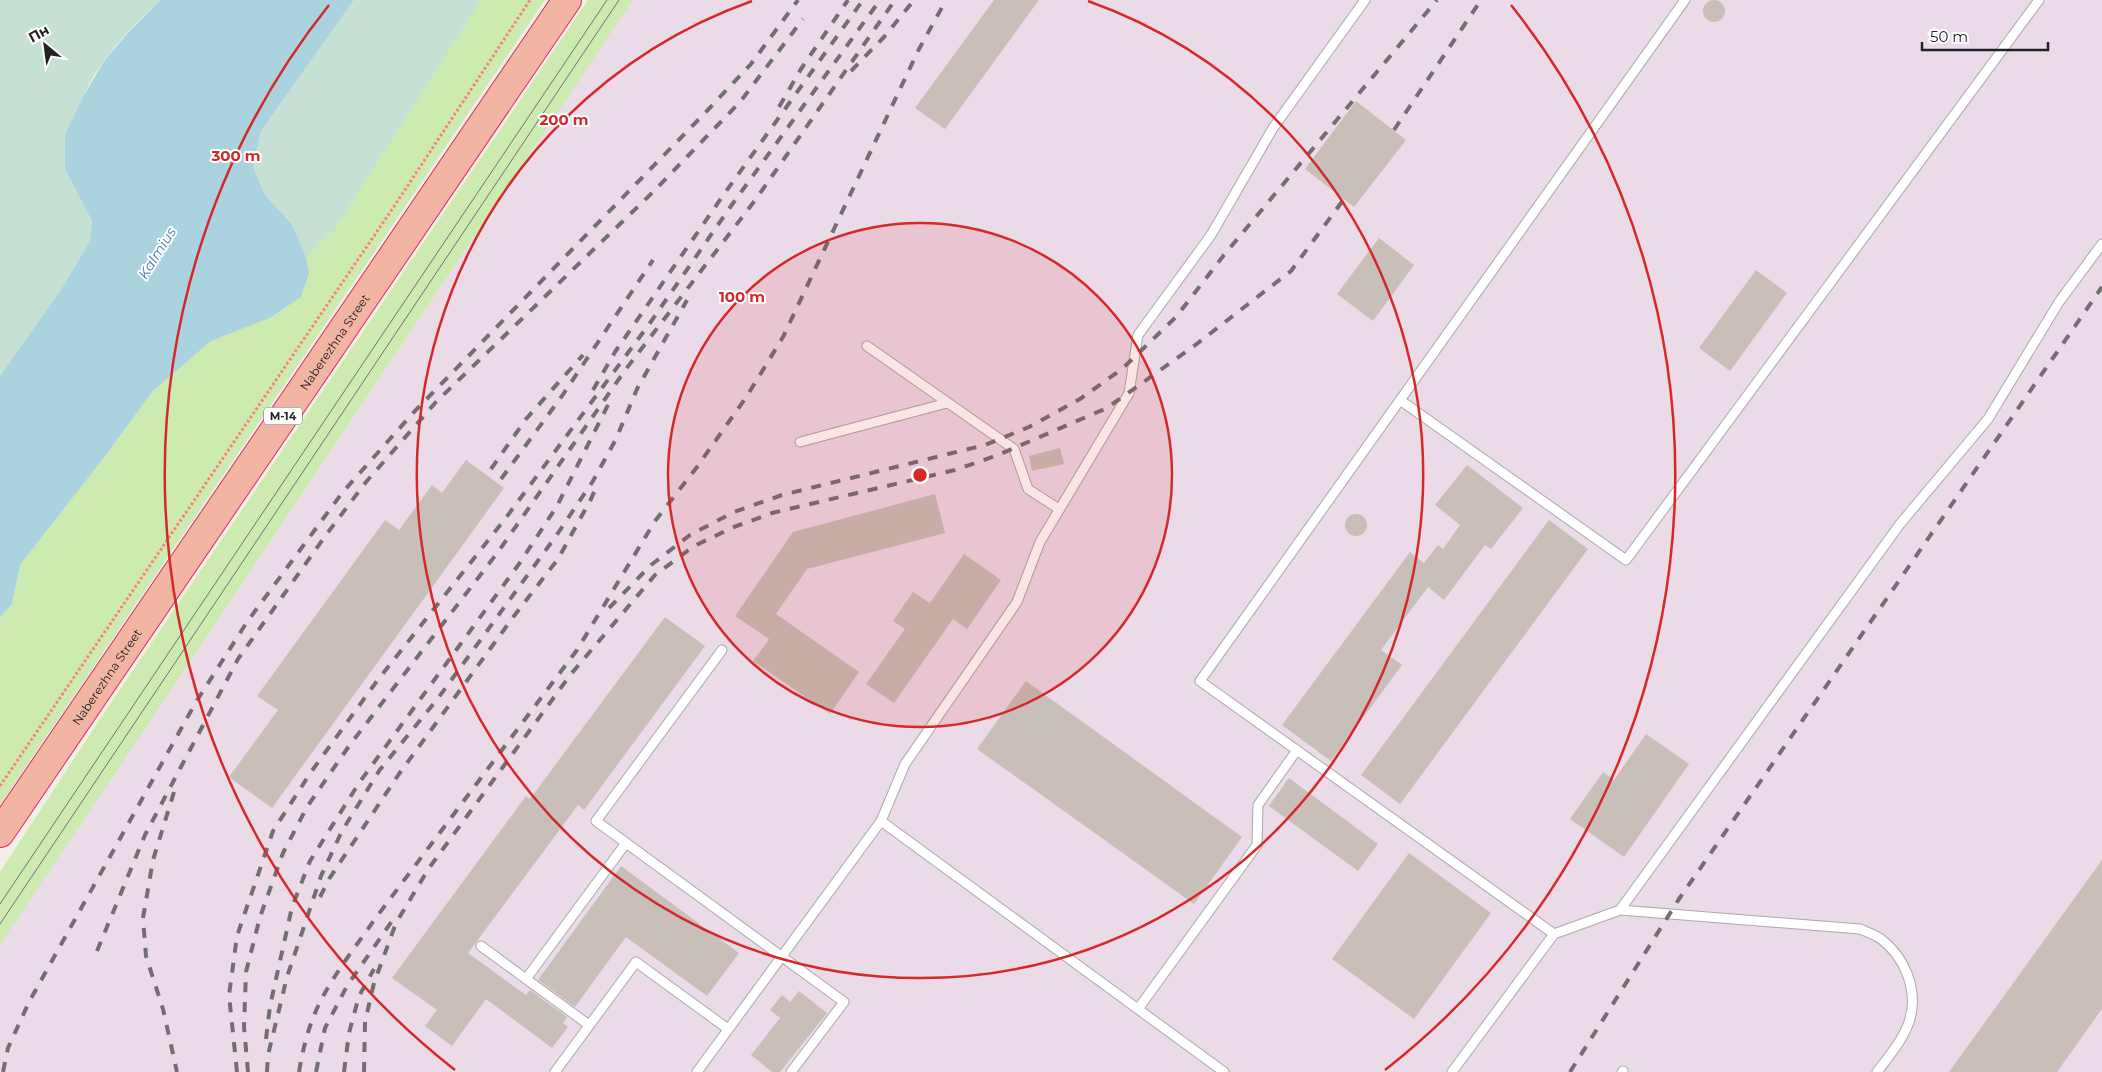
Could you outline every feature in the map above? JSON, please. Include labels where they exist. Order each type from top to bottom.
[{"type":"highway","name":"Naberezhna Street","points":[[0,833],[567,0]]},
{"type":"lane","points":[[696,1072],[881,821],[905,764],[1017,602],[1040,542],[1129,393],[1138,335],[1211,235],[1273,128],[1365,0]]},
{"type":"lane","points":[[1554,934],[1200,681],[1685,0]]},
{"type":"lane","points":[[1400,400],[1626,560],[2038,0]]},
{"type":"lane","points":[[1620,910],[1900,524],[1988,419],[2058,302],[2102,244]]},
{"type":"lane","points":[[867,346],[1014,449],[1028,489],[1059,509]]},
{"type":"lane","points":[[800,442],[947,402]]},
{"type":"lane","points":[[722,650],[596,821],[844,1002],[791,1072]]},
{"type":"lane","points":[[1138,1009],[1257,845],[1258,805],[1297,750]]},
{"type":"lane","points":[[881,821],[1224,1072]]},
{"type":"lane","points":[[526,979],[626,842]]},
{"type":"lane","points":[[1452,1072],[1554,934],[1620,910],[1860,929],[1880,939],[1897,955],[1908,974],[1912,997],[1910,1019],[1900,1040],[1877,1072]]},
{"type":"lane","points":[[481,946],[589,1025]]},
{"type":"lane","points":[[555,1072],[636,962],[728,1029]]},
{"type":"path","points":[[0,786],[387,216],[530,0]]},
{"type":"shaded area","points":[[633,0],[2102,0],[2102,1072],[0,1072],[0,945]]},
{"type":"green space","points":[[0,0],[160,0],[128,32],[108,56],[90,82],[84,95],[65,169],[92,221],[90,241],[62,288],[0,376]]},
{"type":"green space","points":[[354,0],[545,0],[0,805],[0,617],[12,604],[20,565],[106,455],[152,392],[211,341],[270,318],[301,297],[309,275],[291,223]]},
{"type":"green space","points":[[354,0],[481,0],[335,229],[306,257],[291,223],[265,195],[253,166],[261,131]]},
{"type":"green space","points":[[588,0],[633,0],[0,945],[0,872],[106,710]]},
{"type":"water","name":"Kalmius","points":[[160,0],[354,0],[261,131],[253,166],[265,195],[291,223],[306,257],[309,274],[301,297],[270,318],[211,341],[152,392],[106,455],[20,565],[12,604],[0,617],[0,376],[62,288],[90,241],[92,221],[65,169],[65,135],[84,95],[104,61]]},
{"type":"building","points":[[994,0],[1039,0],[945,129],[915,108]]},
{"type":"building","points":[[1714,0],[1722,3],[1725,11],[1722,19],[1714,22],[1706,19],[1703,11],[1706,3]]},
{"type":"building","points":[[1356,101],[1406,140],[1354,207],[1305,169]]},
{"type":"building","points":[[1379,238],[1414,265],[1373,321],[1337,294]]},
{"type":"building","points":[[1756,270],[1787,293],[1730,371],[1699,348]]},
{"type":"building","points":[[1060,448],[1064,464],[1032,471],[1029,456]]},
{"type":"building","points":[[466,460],[504,488],[272,808],[229,777],[278,710],[257,696],[385,520],[399,530],[432,485],[442,493]]},
{"type":"building","points":[[1467,465],[1523,508],[1491,549],[1485,545],[1444,600],[1428,587],[1381,650],[1402,665],[1331,761],[1282,725],[1410,552],[1424,563],[1438,545],[1443,549],[1460,525],[1435,505]]},
{"type":"building","points":[[935,494],[945,533],[807,569],[776,614],[859,672],[830,714],[753,661],[769,639],[735,616],[793,532]]},
{"type":"building","points":[[1356,514],[1364,517],[1367,525],[1364,533],[1356,536],[1348,533],[1345,525],[1348,517]]},
{"type":"building","points":[[1549,520],[1588,549],[1400,804],[1361,775]]},
{"type":"building","points":[[964,554],[1001,580],[967,629],[953,619],[894,703],[866,684],[905,629],[893,621],[913,592],[930,603]]},
{"type":"building","points":[[665,617],[705,646],[584,810],[578,805],[468,953],[526,995],[530,990],[567,1017],[563,1023],[568,1027],[552,1048],[486,999],[452,1046],[425,1026],[437,1010],[392,978],[526,796],[530,799]]},
{"type":"building","points":[[1026,681],[1242,837],[1194,904],[977,749]]},
{"type":"building","points":[[1646,734],[1689,764],[1624,857],[1570,819],[1603,772],[1614,780]]},
{"type":"building","points":[[1289,778],[1378,844],[1358,871],[1269,806]]},
{"type":"building","points":[[1409,853],[1491,913],[1414,1019],[1332,959]]},
{"type":"building","points":[[2102,860],[2102,1009],[2057,1072],[1949,1072]]},
{"type":"building","points":[[621,866],[739,953],[707,996],[626,937],[575,1007],[538,980]]},
{"type":"building","points":[[799,991],[827,1013],[780,1072],[772,1072],[751,1055],[780,1018],[770,1010],[782,995],[790,1002]]},
{"type":"tram line","points":[[0,904],[607,0]]},
{"type":"tram line","points":[[0,924],[619,0]]},
{"type":"railway","points":[[3,1072],[8,1048],[29,1002],[196,702],[247,622],[342,493],[413,413],[751,64],[798,0]]},
{"type":"railway","points":[[779,107],[801,69],[848,0]]},
{"type":"railway","points":[[593,390],[615,352],[722,197],[863,0]]},
{"type":"railway","points":[[237,1072],[229,995],[237,936],[273,831],[311,772],[377,681],[505,519],[650,323],[731,206],[880,0]]},
{"type":"railway","points":[[248,1072],[244,1027],[246,972],[260,917],[283,853],[307,807],[349,746],[498,552],[626,369],[756,199],[895,0]]},
{"type":"railway","points":[[851,71],[884,37],[914,0]]},
{"type":"railway","points":[[299,1072],[313,1019],[320,1002],[339,970],[375,919],[577,650],[655,521],[697,467],[747,396],[783,337],[918,51],[946,0]]},
{"type":"railway","points":[[609,608],[651,565],[690,535],[734,512],[782,495],[985,445],[1029,427],[1080,399],[1122,369],[1176,317],[1224,255],[1437,0]]},
{"type":"railway","points":[[1394,130],[1481,0]]},
{"type":"railway","points":[[97,951],[145,835],[238,659],[366,482],[436,402],[653,192],[740,102],[803,19]]},
{"type":"railway","points":[[364,1072],[365,1022],[374,983],[396,923],[429,868],[571,674],[655,575],[694,546],[734,527],[772,513],[955,470],[998,455],[1107,408],[1194,346],[1291,271],[1344,199]]},
{"type":"railway","points":[[501,479],[562,396],[653,260]]},
{"type":"railway","points":[[1570,1072],[1679,899],[2102,287]]},
{"type":"railway","points":[[267,1072],[268,1055],[287,977],[321,876],[342,831],[379,771],[439,697],[556,536],[593,481],[616,439],[637,389],[687,300]]},
{"type":"railway","points":[[491,469],[526,419],[583,355]]},
{"type":"railway","points":[[266,1039],[270,1006],[292,907],[310,861],[359,783],[519,564],[557,506],[610,401]]},
{"type":"railway","points":[[320,897],[329,879],[399,774],[558,559],[598,483]]},
{"type":"railway","points":[[174,792],[153,860],[143,918],[146,956],[163,1009],[177,1072]]},
{"type":"railway","points":[[316,1072],[325,1028],[347,986],[392,921]]},
{"type":"railway","points":[[344,1072],[349,1033],[359,996],[374,969]]}]
